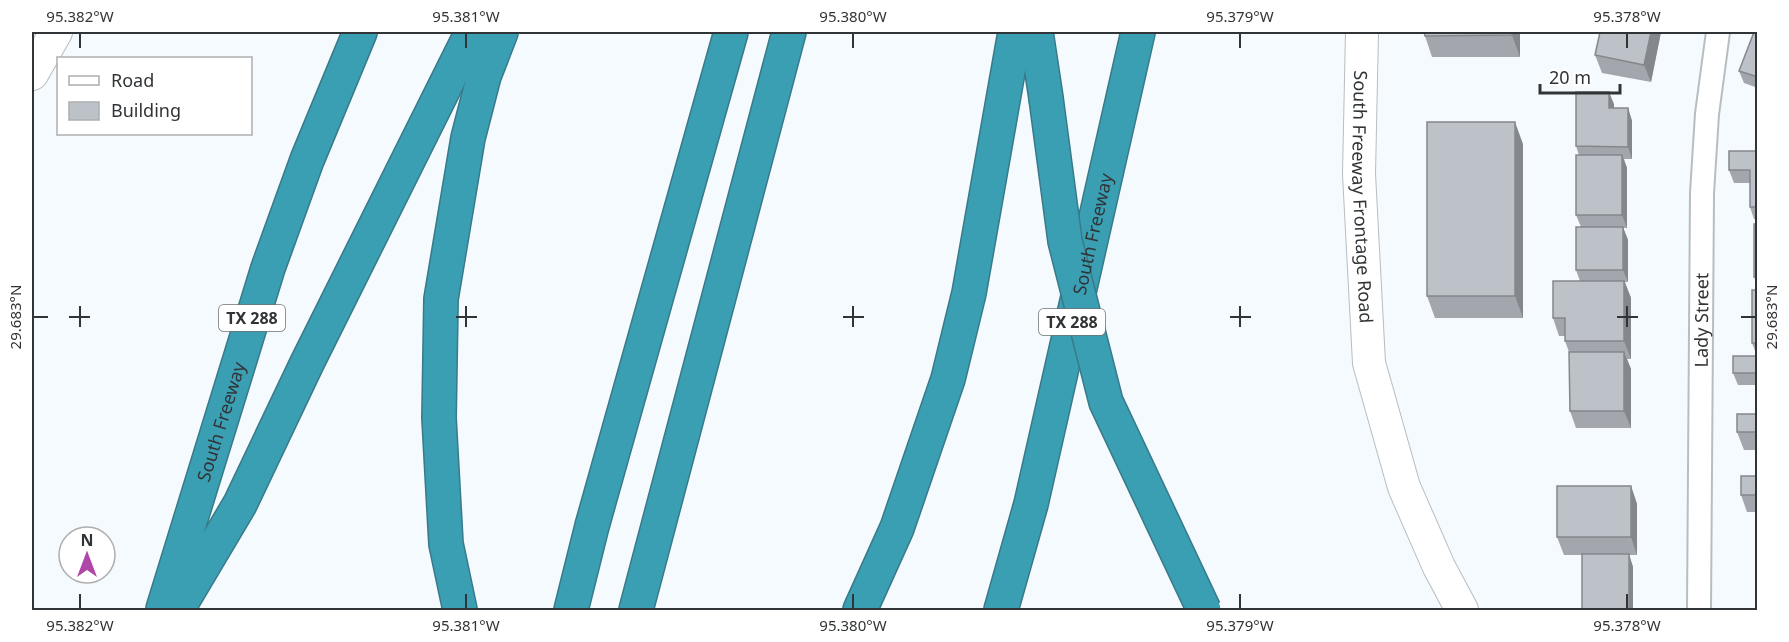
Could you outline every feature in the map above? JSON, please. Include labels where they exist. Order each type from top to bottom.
[{"type":"highway","name":"South Freeway","points":[[163,610],[268,268],[307,160],[360,32]]},
{"type":"highway","points":[[177,610],[240,504],[307,363],[472,32]]},
{"type":"highway","points":[[460,610],[446,543],[439,418],[441,299],[468,138],[484,76],[501,32]]},
{"type":"highway","points":[[571,610],[592,526],[731,32]]},
{"type":"highway","points":[[636,610],[789,32]]},
{"type":"highway","points":[[860,610],[897,528],[948,379],[969,293],[1015,32]]},
{"type":"highway","points":[[1036,32],[1065,241],[1106,402],[1204,610]]},
{"type":"highway","name":"South Freeway","points":[[1001,610],[1031,504],[1138,32]]},
{"type":"main road","points":[[32,74],[56,32]]},
{"type":"main road","name":"South Freeway Frontage Road","points":[[1362,32],[1359,174],[1369,363],[1404,487],[1439,567],[1462,610]]},
{"type":"street","name":"Lady Street","points":[[1699,610],[1702,193],[1707,114],[1718,32]]},
{"type":"building","points":[[1424,32],[1512,32],[1512,35],[1425,36]]},
{"type":"building","points":[[1600,32],[1651,32],[1644,65],[1595,55]]},
{"type":"building","points":[[1754,32],[1758,32],[1758,77],[1739,71]]},
{"type":"building","points":[[1576,92],[1609,92],[1609,108],[1628,108],[1628,147],[1576,146]]},
{"type":"building","points":[[1427,122],[1515,122],[1515,296],[1427,296]]},
{"type":"building","points":[[1729,151],[1758,151],[1758,207],[1750,207],[1750,170],[1729,170]]},
{"type":"building","points":[[1576,155],[1622,155],[1622,215],[1576,215]]},
{"type":"building","points":[[1754,224],[1758,224],[1758,277],[1754,277]]},
{"type":"building","points":[[1576,227],[1623,227],[1623,270],[1576,270]]},
{"type":"building","points":[[1553,281],[1624,281],[1624,341],[1565,341],[1565,318],[1553,318]]},
{"type":"building","points":[[1752,290],[1758,290],[1758,343],[1752,343]]},
{"type":"building","points":[[1569,352],[1624,352],[1624,411],[1570,411]]},
{"type":"building","points":[[1733,356],[1758,356],[1758,373],[1733,373]]},
{"type":"building","points":[[1737,414],[1758,414],[1758,469],[1756,469],[1756,432],[1737,432]]},
{"type":"building","points":[[1741,476],[1758,476],[1758,495],[1741,495]]},
{"type":"building","points":[[1557,486],[1631,486],[1631,537],[1557,537]]},
{"type":"building","points":[[1582,554],[1629,554],[1629,610],[1582,610]]}]
